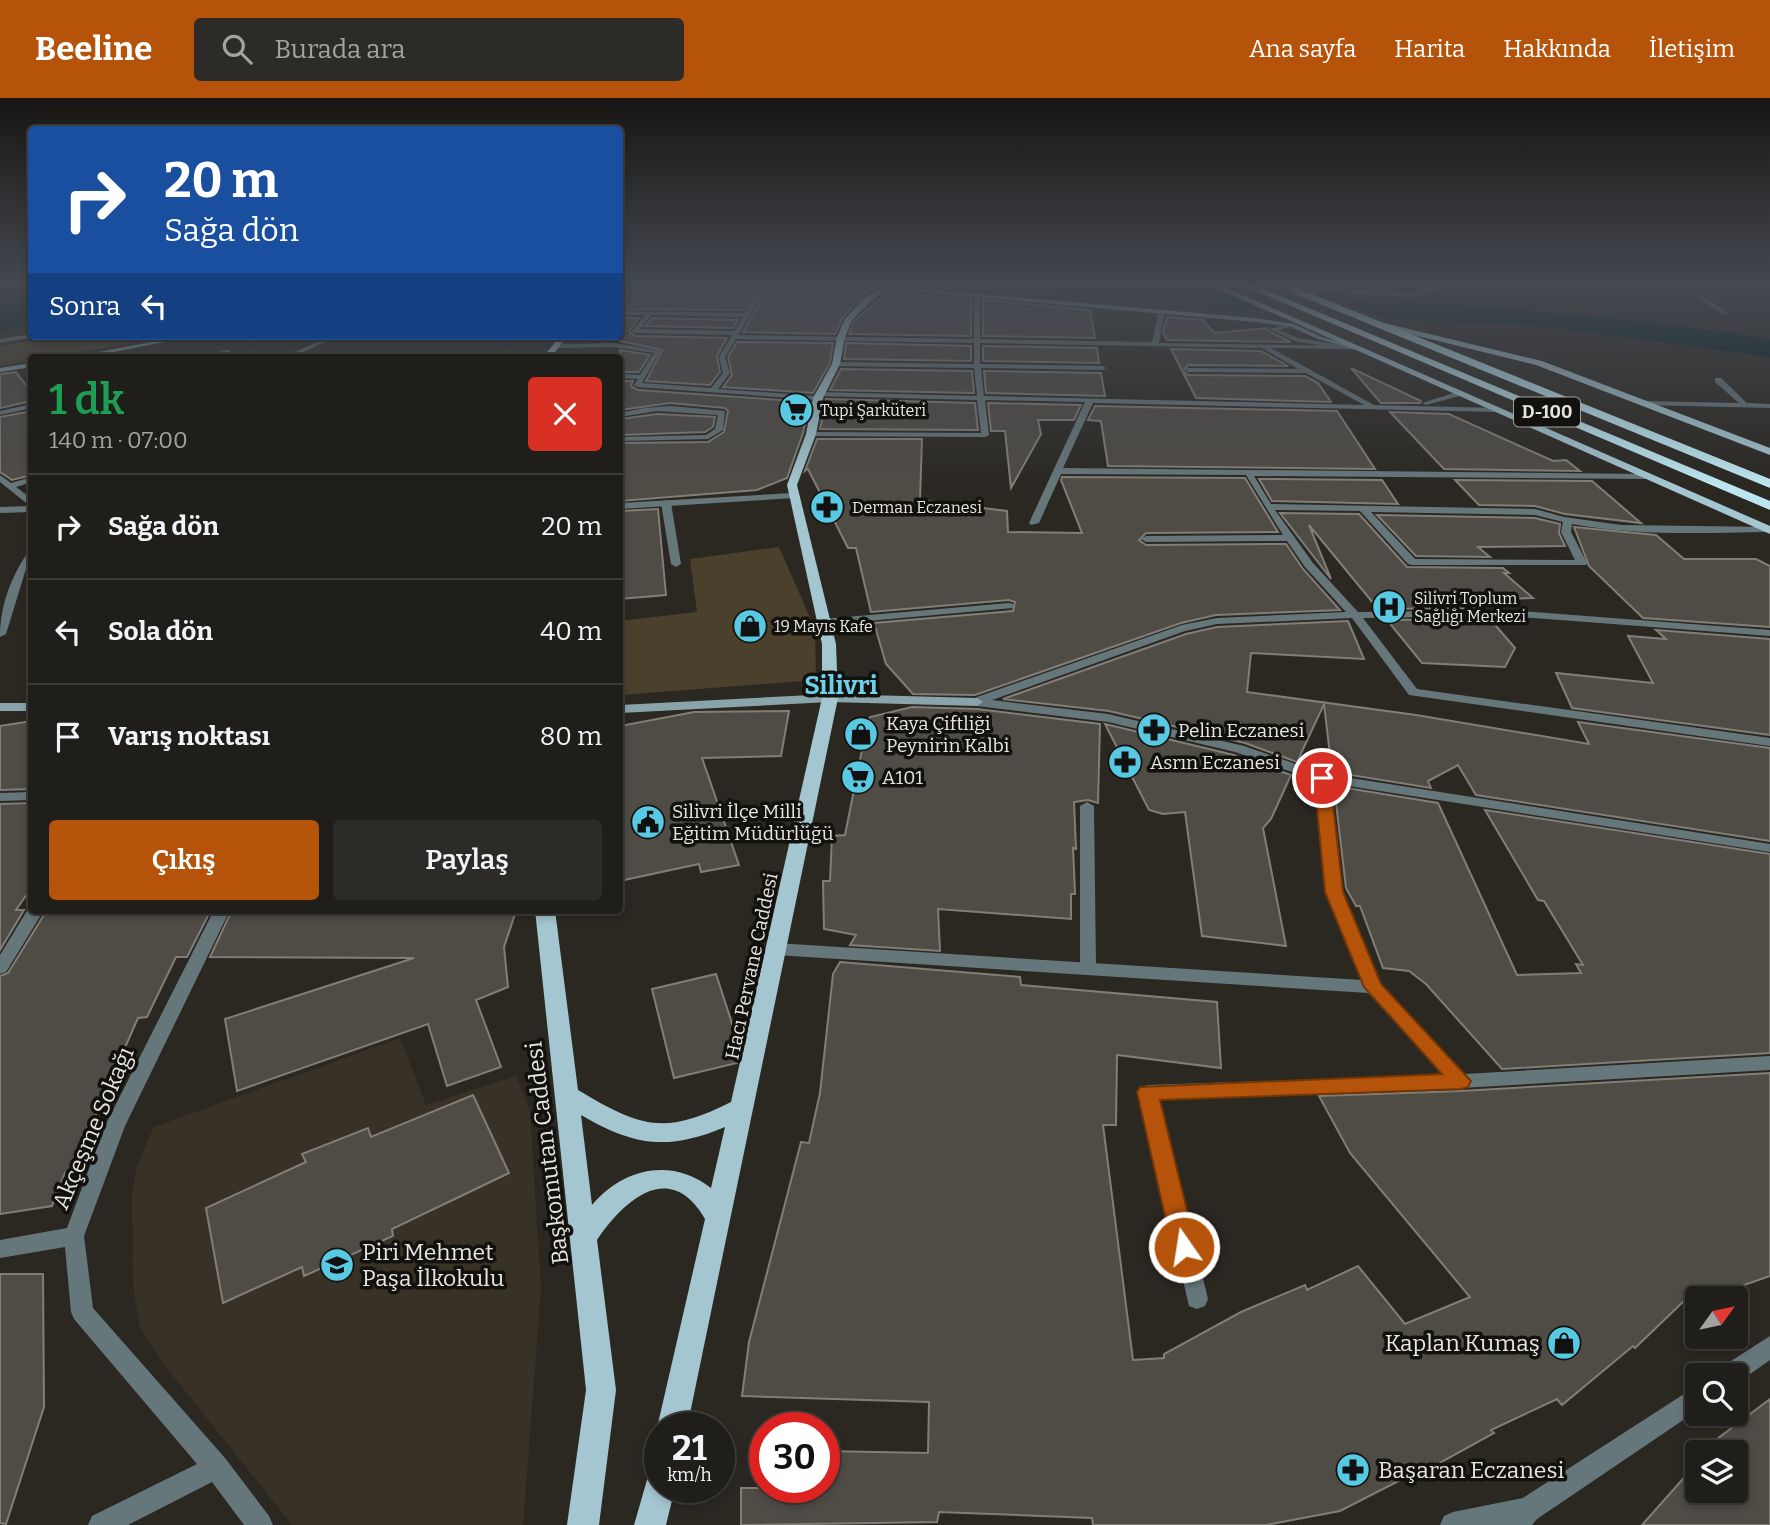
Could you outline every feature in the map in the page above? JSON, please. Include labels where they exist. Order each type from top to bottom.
[{"type":"highway","name":"D-100","points":[[1405,353],[1770,506]]},
{"type":"highway","name":"D-100","points":[[1450,353],[1770,484]]},
{"type":"main road","name":"Hacı Pervane Caddesi","points":[[676,1412],[830,698],[829,644],[792,485],[811,433],[819,396],[836,364],[838,353]]},
{"type":"main road","points":[[1368,353],[1769,530]]},
{"type":"main road","points":[[1497,353],[1539,363],[1770,452]]},
{"type":"main road","points":[[0,370],[28,366]]},
{"type":"main road","points":[[623,709],[830,698],[977,702]]},
{"type":"main road","points":[[0,707],[28,707]]},
{"type":"main road","name":"Başkomutan Caddesi","points":[[545,914],[601,1390],[583,1525]]},
{"type":"main road","points":[[566,1095],[611,1123],[654,1136],[681,1134],[710,1125],[742,1107]]},
{"type":"main road","points":[[583,1238],[605,1208],[622,1191],[650,1180],[669,1179],[684,1182],[704,1196],[718,1218]]},
{"type":"main road","points":[[650,1525],[655,1503]]},
{"type":"street","points":[[658,353],[638,385],[819,396],[1498,410]]},
{"type":"street","points":[[712,391],[727,373],[722,357],[725,353]]},
{"type":"street","points":[[811,433],[985,435],[979,398],[977,353]]},
{"type":"street","points":[[1273,353],[1371,406]]},
{"type":"street","points":[[836,364],[1103,368]]},
{"type":"street","points":[[1188,370],[1310,371]]},
{"type":"street","points":[[623,376],[642,377]]},
{"type":"street","points":[[1718,380],[1745,405]]},
{"type":"street","points":[[1411,407],[1460,393]]},
{"type":"street","points":[[1034,523],[1090,400]]},
{"type":"street","points":[[1644,403],[1770,406]]},
{"type":"street","points":[[0,413],[28,407]]},
{"type":"street","points":[[623,414],[659,410],[722,413],[719,430],[708,437],[623,439]]},
{"type":"street","points":[[1058,471],[1650,477]]},
{"type":"street","points":[[1249,474],[1268,507],[1309,565],[1355,615],[1413,692],[1770,743]]},
{"type":"street","points":[[0,478],[28,503]]},
{"type":"street","points":[[10,486],[28,480]]},
{"type":"street","points":[[623,506],[793,496]]},
{"type":"street","points":[[666,503],[676,564]]},
{"type":"street","points":[[0,510],[28,507]]},
{"type":"street","points":[[1268,507],[1535,512],[1568,523],[1601,528],[1769,530]]},
{"type":"street","points":[[1363,509],[1412,562],[1582,563],[1566,532],[1568,523]]},
{"type":"street","points":[[1146,539],[1289,538]]},
{"type":"street","points":[[0,634],[3,613],[28,559]]},
{"type":"street","points":[[823,622],[1009,606]]},
{"type":"street","points":[[977,702],[1182,628],[1217,621],[1355,615],[1508,613],[1770,633]]},
{"type":"street","points":[[977,702],[1108,718],[1239,749],[1322,778],[1770,848]]},
{"type":"street","points":[[1322,778],[1334,892],[1373,987],[1461,1081]]},
{"type":"street","points":[[0,797],[28,796]]},
{"type":"street","points":[[1087,806],[1088,969]]},
{"type":"street","points":[[0,968],[34,914]]},
{"type":"street","name":"Akçeşme Sokağı","points":[[220,914],[115,1126],[74,1236],[82,1312],[216,1467],[260,1525]]},
{"type":"street","points":[[776,949],[1373,987]]},
{"type":"street","points":[[1197,1299],[1147,1092],[1461,1081],[1770,1063]]},
{"type":"street","points":[[0,1249],[74,1236]]},
{"type":"street","points":[[1747,1363],[1770,1347]]},
{"type":"street","points":[[1453,1525],[1522,1518],[1685,1405]]},
{"type":"street","points":[[101,1525],[216,1467]]},
{"type":"shaded area","points":[[0,353],[77,353],[28,354],[28,361],[0,366]]},
{"type":"shaded area","points":[[779,547],[815,629],[816,680],[623,695],[623,621],[697,612],[690,559]]},
{"type":"shaded area","name":"Piri Mehmet Paşa İlkokulu","points":[[400,1038],[426,1105],[516,1076],[530,1111],[541,1290],[523,1525],[292,1525],[165,1366],[140,1328],[133,1285],[132,1194],[137,1165],[154,1127]]},
{"type":"water","points":[[1737,353],[1770,353],[1770,357]]},
{"type":"building","points":[[636,353],[650,355],[639,372],[623,372],[623,354],[620,354]]},
{"type":"building","points":[[661,353],[719,353],[720,372],[710,385],[646,381]]},
{"type":"building","points":[[731,353],[832,353],[830,363],[813,393],[723,387],[732,375],[728,357]]},
{"type":"building","points":[[845,353],[971,353],[971,361],[844,359]]},
{"type":"building","points":[[983,353],[1098,353],[1099,363],[983,361]]},
{"type":"building","points":[[1173,353],[1264,353],[1288,366],[1188,365],[1183,371],[1188,375],[1305,376],[1318,383],[1331,402],[1196,398]]},
{"type":"building","points":[[1351,368],[1421,401],[1381,403]]},
{"type":"building","points":[[841,369],[972,371],[974,393],[830,390]]},
{"type":"building","points":[[984,371],[1101,373],[1105,396],[986,393]]},
{"type":"building","points":[[16,372],[28,388],[28,402],[0,408],[0,374]]},
{"type":"building","points":[[623,381],[633,381],[631,386],[638,390],[810,402],[803,433],[787,478],[757,490],[623,501],[623,443],[708,442],[724,432],[728,411],[725,408],[670,403],[623,410]]},
{"type":"building","points":[[826,399],[975,403],[978,430],[820,429]]},
{"type":"building","points":[[988,403],[1081,405],[1074,420],[1038,420],[1041,434],[1011,488],[1005,431],[991,431]]},
{"type":"building","points":[[1095,406],[1337,411],[1375,469],[1108,466],[1101,421],[1088,420]]},
{"type":"building","points":[[28,412],[28,476],[12,480],[0,472],[0,417]]},
{"type":"building","points":[[1390,412],[1449,414],[1553,461],[1566,460],[1580,471],[1444,469]]},
{"type":"building","points":[[657,414],[715,417],[713,427],[705,432],[623,435],[623,419]]},
{"type":"building","points":[[817,439],[922,439],[920,500],[1007,511],[1008,532],[1082,533],[1062,477],[1245,478],[1278,532],[1146,533],[1139,540],[1146,545],[1286,544],[1303,569],[1340,610],[1216,615],[1181,623],[975,695],[913,694],[886,664],[874,623],[1013,611],[1015,602],[1009,600],[871,612],[856,548],[848,548],[808,469],[805,471]]},
{"type":"building","points":[[1259,479],[1382,480],[1398,504],[1272,501]]},
{"type":"building","points":[[1455,480],[1592,481],[1641,523],[1565,514],[1535,506],[1479,505]]},
{"type":"building","points":[[658,509],[666,595],[623,599],[623,511]]},
{"type":"building","points":[[1280,513],[1359,514],[1407,567],[1503,568],[1509,573],[1504,573],[1533,598],[1473,600],[1480,608],[1378,609],[1309,525],[1331,579]]},
{"type":"building","points":[[1377,515],[1535,518],[1560,524],[1559,533],[1565,546],[1478,547],[1490,557],[1416,556]]},
{"type":"building","points":[[1574,527],[1656,535],[1684,559],[1756,559],[1770,566],[1770,627],[1643,618],[1589,566]]},
{"type":"building","points":[[1490,619],[1515,648],[1505,667],[1422,663],[1387,620]]},
{"type":"building","points":[[1348,621],[1364,659],[1251,653],[1247,692],[1416,715],[1589,744],[1578,722],[1770,748],[1770,841],[1476,795],[1458,765],[1428,781],[1431,788],[1332,772],[1324,704],[1297,762],[1245,743],[1109,711],[1003,699],[1186,634],[1217,627]]},
{"type":"building","points":[[1656,630],[1770,639],[1770,735],[1572,708],[1556,673],[1653,683],[1628,636],[1666,639]]},
{"type":"building","points":[[912,707],[977,709],[1100,724],[1098,803],[1088,800],[1074,802],[1075,894],[1071,894],[1071,919],[938,909],[940,951],[850,945],[856,935],[824,929],[823,881],[830,881],[832,836],[845,835],[863,745],[854,744],[870,717]]},
{"type":"building","points":[[789,711],[781,756],[702,758],[739,865],[701,872],[699,864],[624,880],[623,725],[694,712]]},
{"type":"building","points":[[28,722],[28,789],[0,790],[0,726]]},
{"type":"building","points":[[1105,724],[1234,755],[1291,775],[1271,819],[1263,828],[1286,946],[1202,936],[1185,812],[1163,814],[1149,810]]},
{"type":"building","points":[[1334,786],[1438,803],[1517,975],[1581,973],[1576,964],[1583,965],[1544,901],[1538,900],[1485,810],[1770,854],[1770,1053],[1502,1069],[1426,984],[1409,971],[1383,968],[1360,906],[1356,906],[1346,888]]},
{"type":"building","points":[[28,803],[28,893],[16,910],[24,910],[0,950],[0,804]]},
{"type":"building","points":[[45,914],[209,914],[187,957],[176,957],[147,1017],[138,1018],[74,1172],[65,1173],[52,1206],[0,1214],[0,976],[8,973]]},
{"type":"building","points":[[230,914],[515,914],[504,947],[508,987],[476,1000],[501,1067],[447,1086],[428,1024],[237,1091],[225,1019],[414,958],[210,957]]},
{"type":"building","points":[[840,962],[1020,977],[1021,985],[1217,1002],[1221,1068],[1117,1055],[1116,1125],[1103,1125],[1133,1360],[1164,1358],[1164,1354],[1241,1312],[1305,1285],[1307,1290],[1358,1266],[1405,1324],[1470,1297],[1350,1153],[1319,1096],[1461,1091],[1770,1073],[1770,1276],[1741,1286],[1685,1286],[1685,1300],[1635,1348],[1633,1346],[1562,1405],[1557,1399],[1491,1430],[1494,1433],[1418,1475],[1416,1472],[1340,1511],[1266,1525],[1093,1525],[1092,1518],[939,1512],[937,1522],[741,1525],[741,1488],[749,1488],[749,1503],[840,1503],[840,1451],[928,1453],[929,1402],[742,1396],[749,1342],[801,1142],[809,1143],[820,1093],[833,974]]},
{"type":"building","points":[[716,974],[740,1048],[737,1063],[674,1078],[652,989]]},
{"type":"building","points":[[473,1095],[509,1173],[392,1229],[393,1236],[304,1276],[302,1267],[223,1303],[206,1208],[306,1162],[302,1154],[368,1128],[371,1137]]},
{"type":"building","points":[[0,1274],[43,1274],[44,1407],[6,1524],[0,1523]]},
{"type":"building","points":[[1770,1399],[1770,1525],[1642,1525],[1685,1477],[1685,1503],[1748,1503],[1748,1440],[1716,1440],[1734,1426],[1748,1426],[1748,1416]]},
{"type":"place","name":"Tupi Şarküteri","points":[[796,410]]},
{"type":"place","name":"Derman Eczanesi","points":[[827,507]]},
{"type":"place","name":"Silivri Toplum Sağlığı Merkezi","points":[[1389,607]]},
{"type":"place","name":"19 Mayıs Kafe","points":[[750,626]]},
{"type":"place","name":"Pelin Eczanesi","points":[[1154,730]]},
{"type":"place","name":"Kaya Çiftliği Peynirin Kalbi","points":[[861,734]]},
{"type":"place","name":"Asrın Eczanesi","points":[[1125,762]]},
{"type":"place","name":"A101","points":[[858,777]]},
{"type":"place","name":"Silivri İlçe Milli Eğitim Müdürlüğü","points":[[648,822]]},
{"type":"place","name":"Piri Mehmet Paşa İlkokulu","points":[[337,1265]]},
{"type":"place","name":"Kaplan Kumaş","points":[[1564,1343]]},
{"type":"place","name":"Başaran Eczanesi","points":[[1353,1470]]},
{"type":"district","name":"Silivri","points":[[841,685]]},
{"type":"route","points":[[1184,1247],[1147,1092],[1461,1081],[1373,987],[1334,892],[1322,778]]}]
